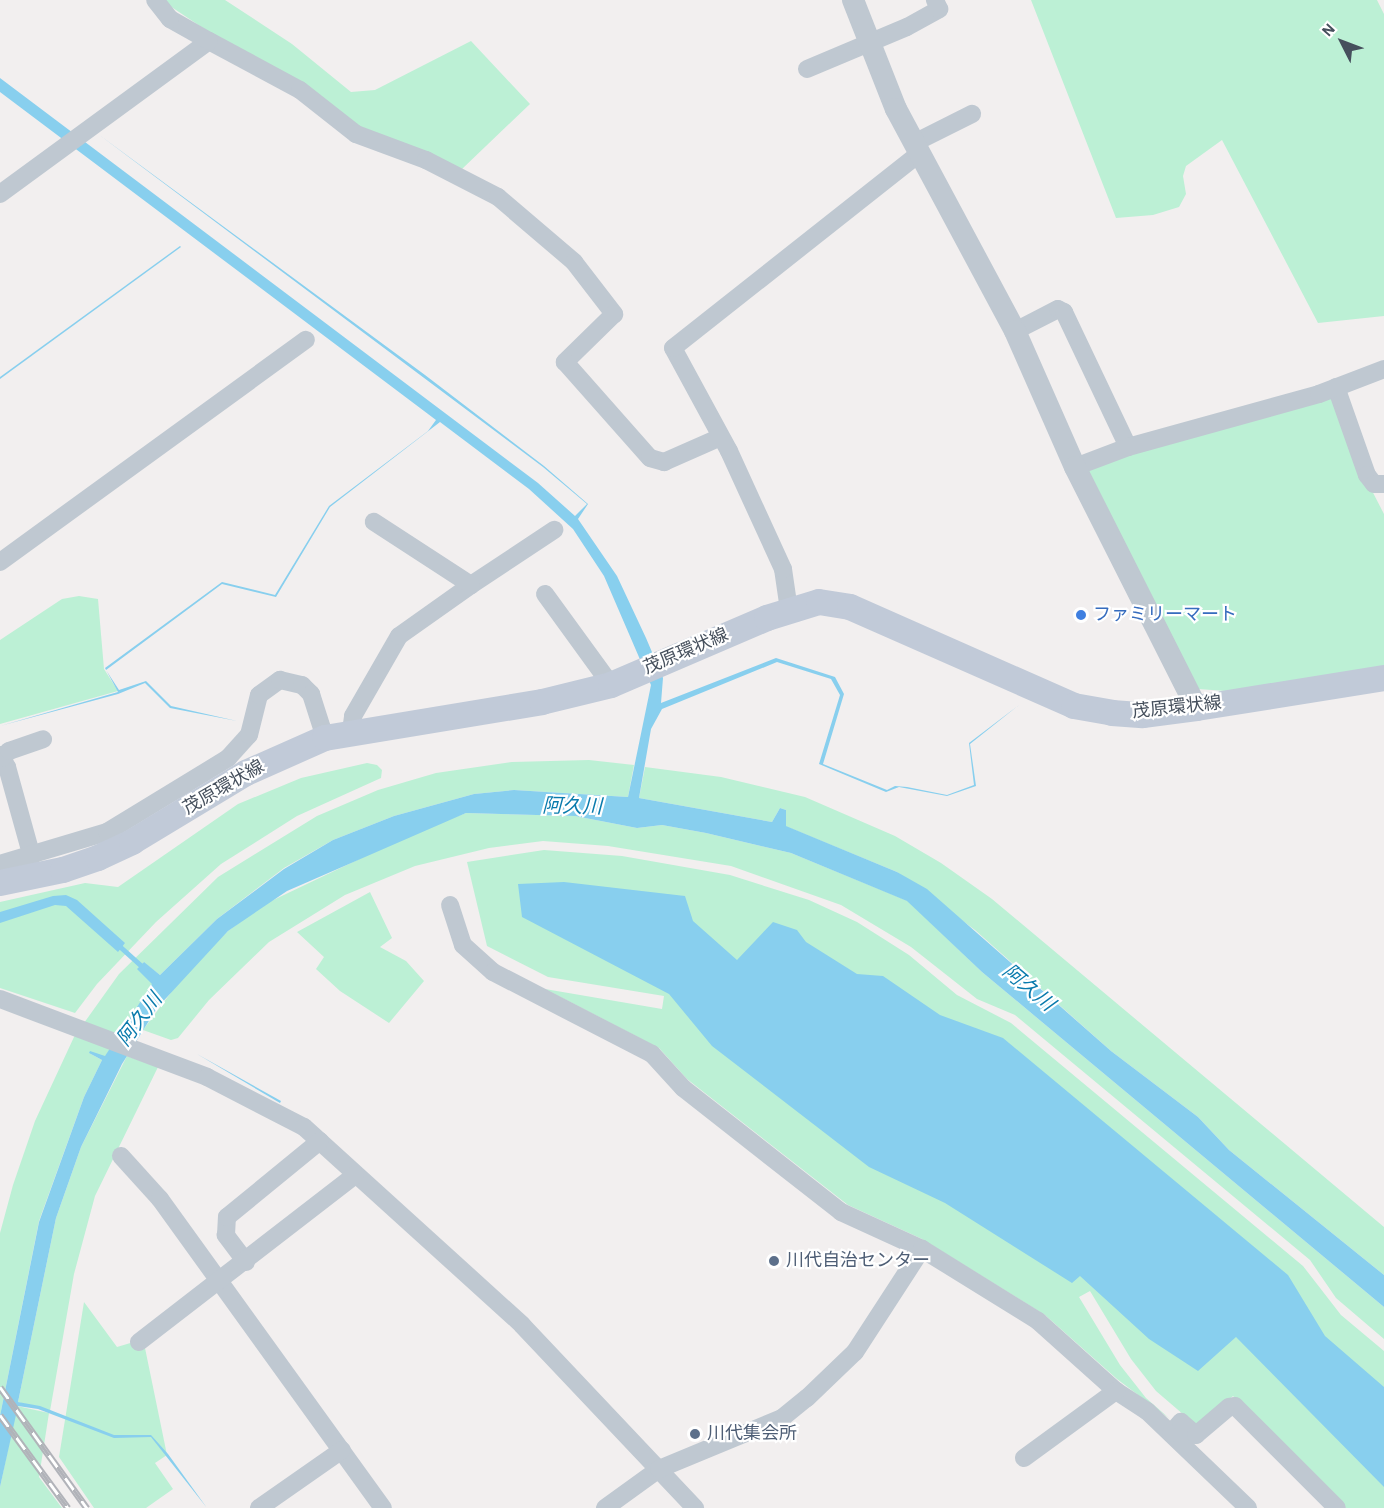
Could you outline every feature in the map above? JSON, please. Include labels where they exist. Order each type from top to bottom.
[{"type":"main road","name":"茂原環状線","points":[[0,883],[63,870],[98,858],[132,842],[246,774],[326,738],[351,731],[542,702],[610,685],[789,610],[819,602],[850,608],[1074,706],[1143,715],[1384,678]]},
{"type":"street","points":[[154,0],[170,19],[300,90],[356,134],[426,160],[498,197],[574,262],[614,314],[565,362],[650,458],[664,462],[721,437]]},
{"type":"street","points":[[853,0],[868,46],[917,148],[1015,331],[1075,467],[1197,708]]},
{"type":"street","points":[[807,69],[868,46],[939,9],[936,0]]},
{"type":"street","points":[[0,194],[209,41]]},
{"type":"street","points":[[789,610],[783,569],[721,437],[673,348],[917,148],[972,114]]},
{"type":"street","points":[[1015,331],[1058,309],[1064,312],[1128,447]]},
{"type":"street","points":[[0,562],[306,340]]},
{"type":"street","points":[[1075,467],[1128,447],[1336,387],[1384,369]]},
{"type":"street","points":[[1336,387],[1367,475],[1374,484],[1384,483]]},
{"type":"street","points":[[374,522],[471,585]]},
{"type":"street","points":[[351,731],[353,716],[399,636],[554,530]]},
{"type":"street","points":[[545,594],[610,685]]},
{"type":"street","points":[[0,864],[32,857],[107,832],[228,758],[249,735],[259,695],[280,680],[302,684],[311,694],[326,738]]},
{"type":"street","points":[[32,857],[1,756],[43,739]]},
{"type":"street","points":[[450,905],[463,945],[493,972],[652,1054],[683,1088],[841,1212],[922,1249],[1038,1321],[1116,1390],[1171,1433],[1248,1508]]},
{"type":"street","points":[[0,999],[164,1060],[286,1116],[320,1140],[355,1175],[522,1325],[695,1508]]},
{"type":"street","points":[[246,1262],[226,1235],[227,1218],[320,1140]]},
{"type":"street","points":[[121,1156],[154,1191],[383,1508]]},
{"type":"street","points":[[139,1342],[220,1283],[355,1175]]},
{"type":"street","points":[[606,1508],[659,1469],[782,1418],[807,1398],[855,1352],[922,1249]]},
{"type":"street","points":[[1024,1458],[1116,1390]]},
{"type":"street","points":[[1171,1433],[1181,1422],[1196,1435],[1229,1407],[1235,1406],[1337,1508]]},
{"type":"street","points":[[259,1508],[342,1450]]},
{"type":"green space","points":[[161,0],[225,0],[292,44],[351,92],[375,90],[471,41],[530,104],[462,169],[333,115]]},
{"type":"green space","points":[[1031,0],[1377,0],[1384,14],[1384,316],[1318,323],[1222,140],[1186,166],[1183,176],[1186,194],[1179,207],[1153,215],[1116,218]]},
{"type":"green space","points":[[1336,387],[1368,483],[1384,514],[1384,667],[1226,691],[1198,689],[1075,467]]},
{"type":"green space","points":[[79,596],[98,599],[104,669],[118,691],[0,724],[0,640],[62,599]]},
{"type":"green space","points":[[589,760],[634,765],[628,797],[514,790],[474,794],[394,816],[333,840],[284,868],[217,919],[160,975],[143,962],[153,984],[105,1057],[89,1053],[102,1060],[84,1097],[39,1221],[0,1416],[0,1233],[13,1185],[35,1121],[74,1037],[119,974],[218,877],[317,816],[378,790],[436,773],[512,762]]},
{"type":"green space","points":[[367,763],[377,765],[382,770],[381,778],[297,816],[221,864],[156,922],[97,984],[75,1013],[0,988],[0,902],[85,883],[118,887],[238,804],[301,778]]},
{"type":"green space","points":[[645,767],[721,777],[805,797],[895,836],[941,863],[992,899],[1384,1227],[1384,1275],[1229,1150],[1198,1117],[1111,1051],[975,930],[897,872],[785,826],[786,810],[780,808],[772,822],[639,798]]},
{"type":"green space","points":[[466,813],[575,816],[637,828],[662,825],[706,833],[791,853],[908,901],[982,972],[1384,1307],[1384,1339],[1336,1298],[1310,1260],[1015,1015],[977,999],[911,947],[841,905],[731,866],[608,846],[543,841],[489,848],[415,866],[345,895],[269,942],[209,1000],[178,1038],[171,1040],[143,1030],[187,971],[228,931],[265,904],[418,831]]},
{"type":"green space","points":[[544,850],[622,856],[730,875],[809,900],[857,922],[909,955],[957,995],[1011,1023],[1303,1266],[1341,1315],[1384,1351],[1384,1508],[1346,1508],[1233,1396],[1198,1427],[1156,1391],[1131,1359],[1090,1291],[1079,1297],[1120,1365],[1146,1398],[1170,1419],[1117,1379],[1045,1315],[922,1239],[848,1205],[687,1079],[659,1048],[545,989],[662,1009],[664,996],[548,977],[487,946],[467,862]]},
{"type":"green space","points":[[370,892],[392,938],[380,947],[406,961],[424,981],[389,1023],[340,991],[316,969],[324,957],[297,932]]},
{"type":"green space","points":[[127,1056],[158,1067],[95,1196],[74,1274],[50,1411],[18,1402],[56,1218],[81,1147]]},
{"type":"green space","points":[[84,1302],[117,1347],[137,1341],[145,1348],[167,1455],[155,1463],[173,1489],[146,1508],[94,1508],[59,1457]]},
{"type":"green space","points":[[17,1406],[49,1413],[39,1477],[62,1508],[0,1508],[0,1487]]},
{"type":"water","name":"阿久川","points":[[0,78],[538,483],[575,516],[587,504],[543,467],[98,134],[425,375],[544,466],[588,504],[578,519],[617,576],[646,638],[663,678],[661,703],[776,658],[835,677],[844,694],[823,764],[887,790],[895,786],[907,787],[947,795],[974,785],[969,743],[1019,705],[970,744],[976,786],[947,796],[899,787],[886,792],[819,764],[840,695],[831,679],[777,662],[662,709],[651,729],[639,798],[772,822],[780,808],[786,810],[786,826],[897,872],[927,889],[1111,1051],[1198,1117],[1229,1150],[1384,1275],[1384,1307],[982,972],[907,901],[791,853],[706,833],[662,825],[637,828],[575,816],[466,813],[287,891],[228,931],[157,1008],[122,1064],[81,1147],[56,1218],[18,1402],[40,1406],[114,1435],[151,1435],[168,1454],[207,1508],[151,1437],[114,1438],[38,1409],[18,1406],[0,1487],[0,1416],[39,1222],[84,1097],[102,1060],[89,1053],[90,1051],[105,1056],[152,984],[137,969],[144,962],[160,975],[217,919],[284,869],[333,840],[394,816],[474,794],[514,790],[628,797],[651,685],[604,576],[573,529],[529,489],[440,422],[330,507],[276,597],[222,584],[106,670],[105,668],[222,582],[275,595],[329,506],[428,431],[436,420],[0,92]]},
{"type":"water","points":[[181,247],[0,379],[0,377]]},
{"type":"water","points":[[107,671],[119,690],[146,681],[171,706],[237,721],[170,708],[145,683],[118,694],[0,726],[118,692]]},
{"type":"water","points":[[564,882],[685,896],[693,921],[737,960],[773,922],[797,930],[806,942],[857,974],[883,976],[940,1015],[1003,1038],[1288,1275],[1325,1336],[1384,1387],[1384,1487],[1236,1337],[1198,1371],[1149,1339],[1080,1276],[1072,1283],[945,1203],[869,1167],[712,1046],[669,994],[522,917],[518,884]]},
{"type":"water","points":[[66,895],[77,900],[125,943],[118,952],[66,906],[55,905],[0,923],[0,912],[53,896]]},
{"type":"water","points":[[197,1054],[281,1101],[280,1103]]},
{"type":"waterway","points":[[117,944],[146,970]]},
{"type":"railway","points":[[0,1387],[87,1508]]},
{"type":"railway","points":[[0,1415],[68,1508]]},
{"type":"place","name":"ファミリーマート","points":[[1081,615]]},
{"type":"place","name":"川代自治センター","points":[[774,1261]]},
{"type":"place","name":"川代集会所","points":[[695,1434]]}]
